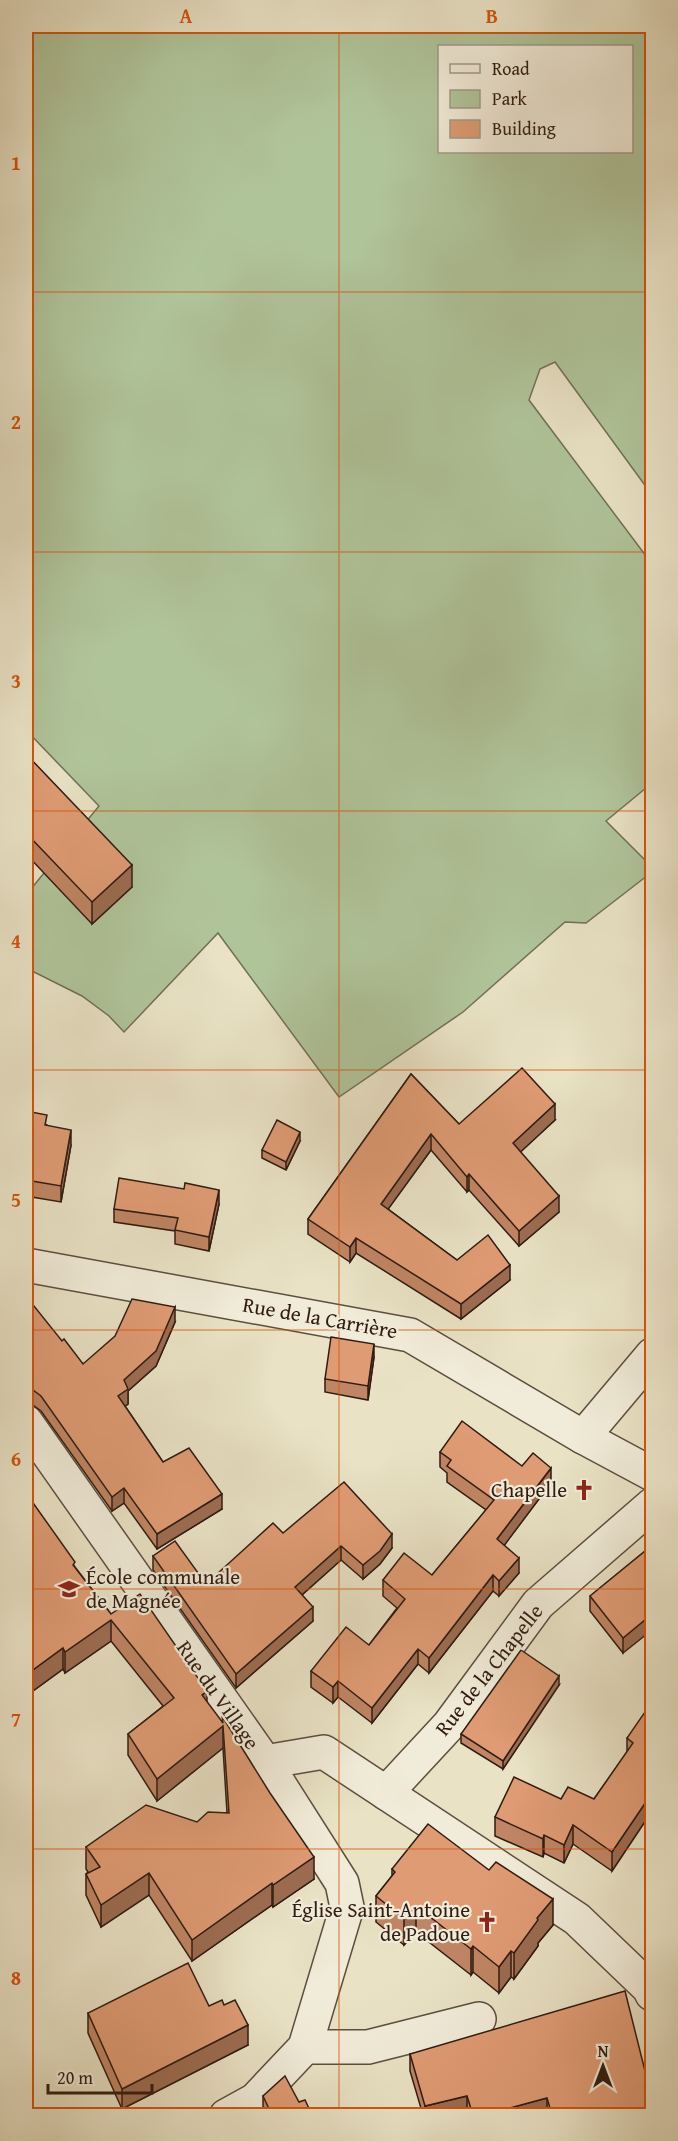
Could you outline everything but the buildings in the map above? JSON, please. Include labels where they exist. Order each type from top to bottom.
[{"type":"street","name":"Rue de la Carrière","points":[[26,1265],[410,1335],[583,1437],[652,1474]]},
{"type":"street","points":[[583,1437],[652,1354]]},
{"type":"street","name":"Rue du Village","points":[[26,1422],[265,1762],[342,1883],[347,1907],[305,2047]]},
{"type":"street","name":"Rue de la Chapelle","points":[[386,1793],[449,1725],[538,1604],[652,1505]]},
{"type":"street","name":"Rue du Village","points":[[265,1762],[324,1752],[577,1919],[649,1988],[652,1994]]},
{"type":"street","points":[[226,2115],[255,2100],[305,2047],[368,2047],[479,2019]]},
{"type":"green space","points":[[26,26],[652,26],[652,495],[555,362],[540,369],[529,400],[652,564],[652,783],[606,821],[652,867],[652,872],[586,923],[565,922],[463,1012],[339,1097],[218,933],[124,1032],[109,1016],[82,996],[26,968],[26,895],[99,806],[26,730]]},
{"type":"place","name":"Chapelle","points":[[584,1490]]},
{"type":"place","name":"École communale de Magnée","points":[[69,1589]]},
{"type":"place","name":"Église Saint-Antoine de Padoue","points":[[487,1922]]}]
